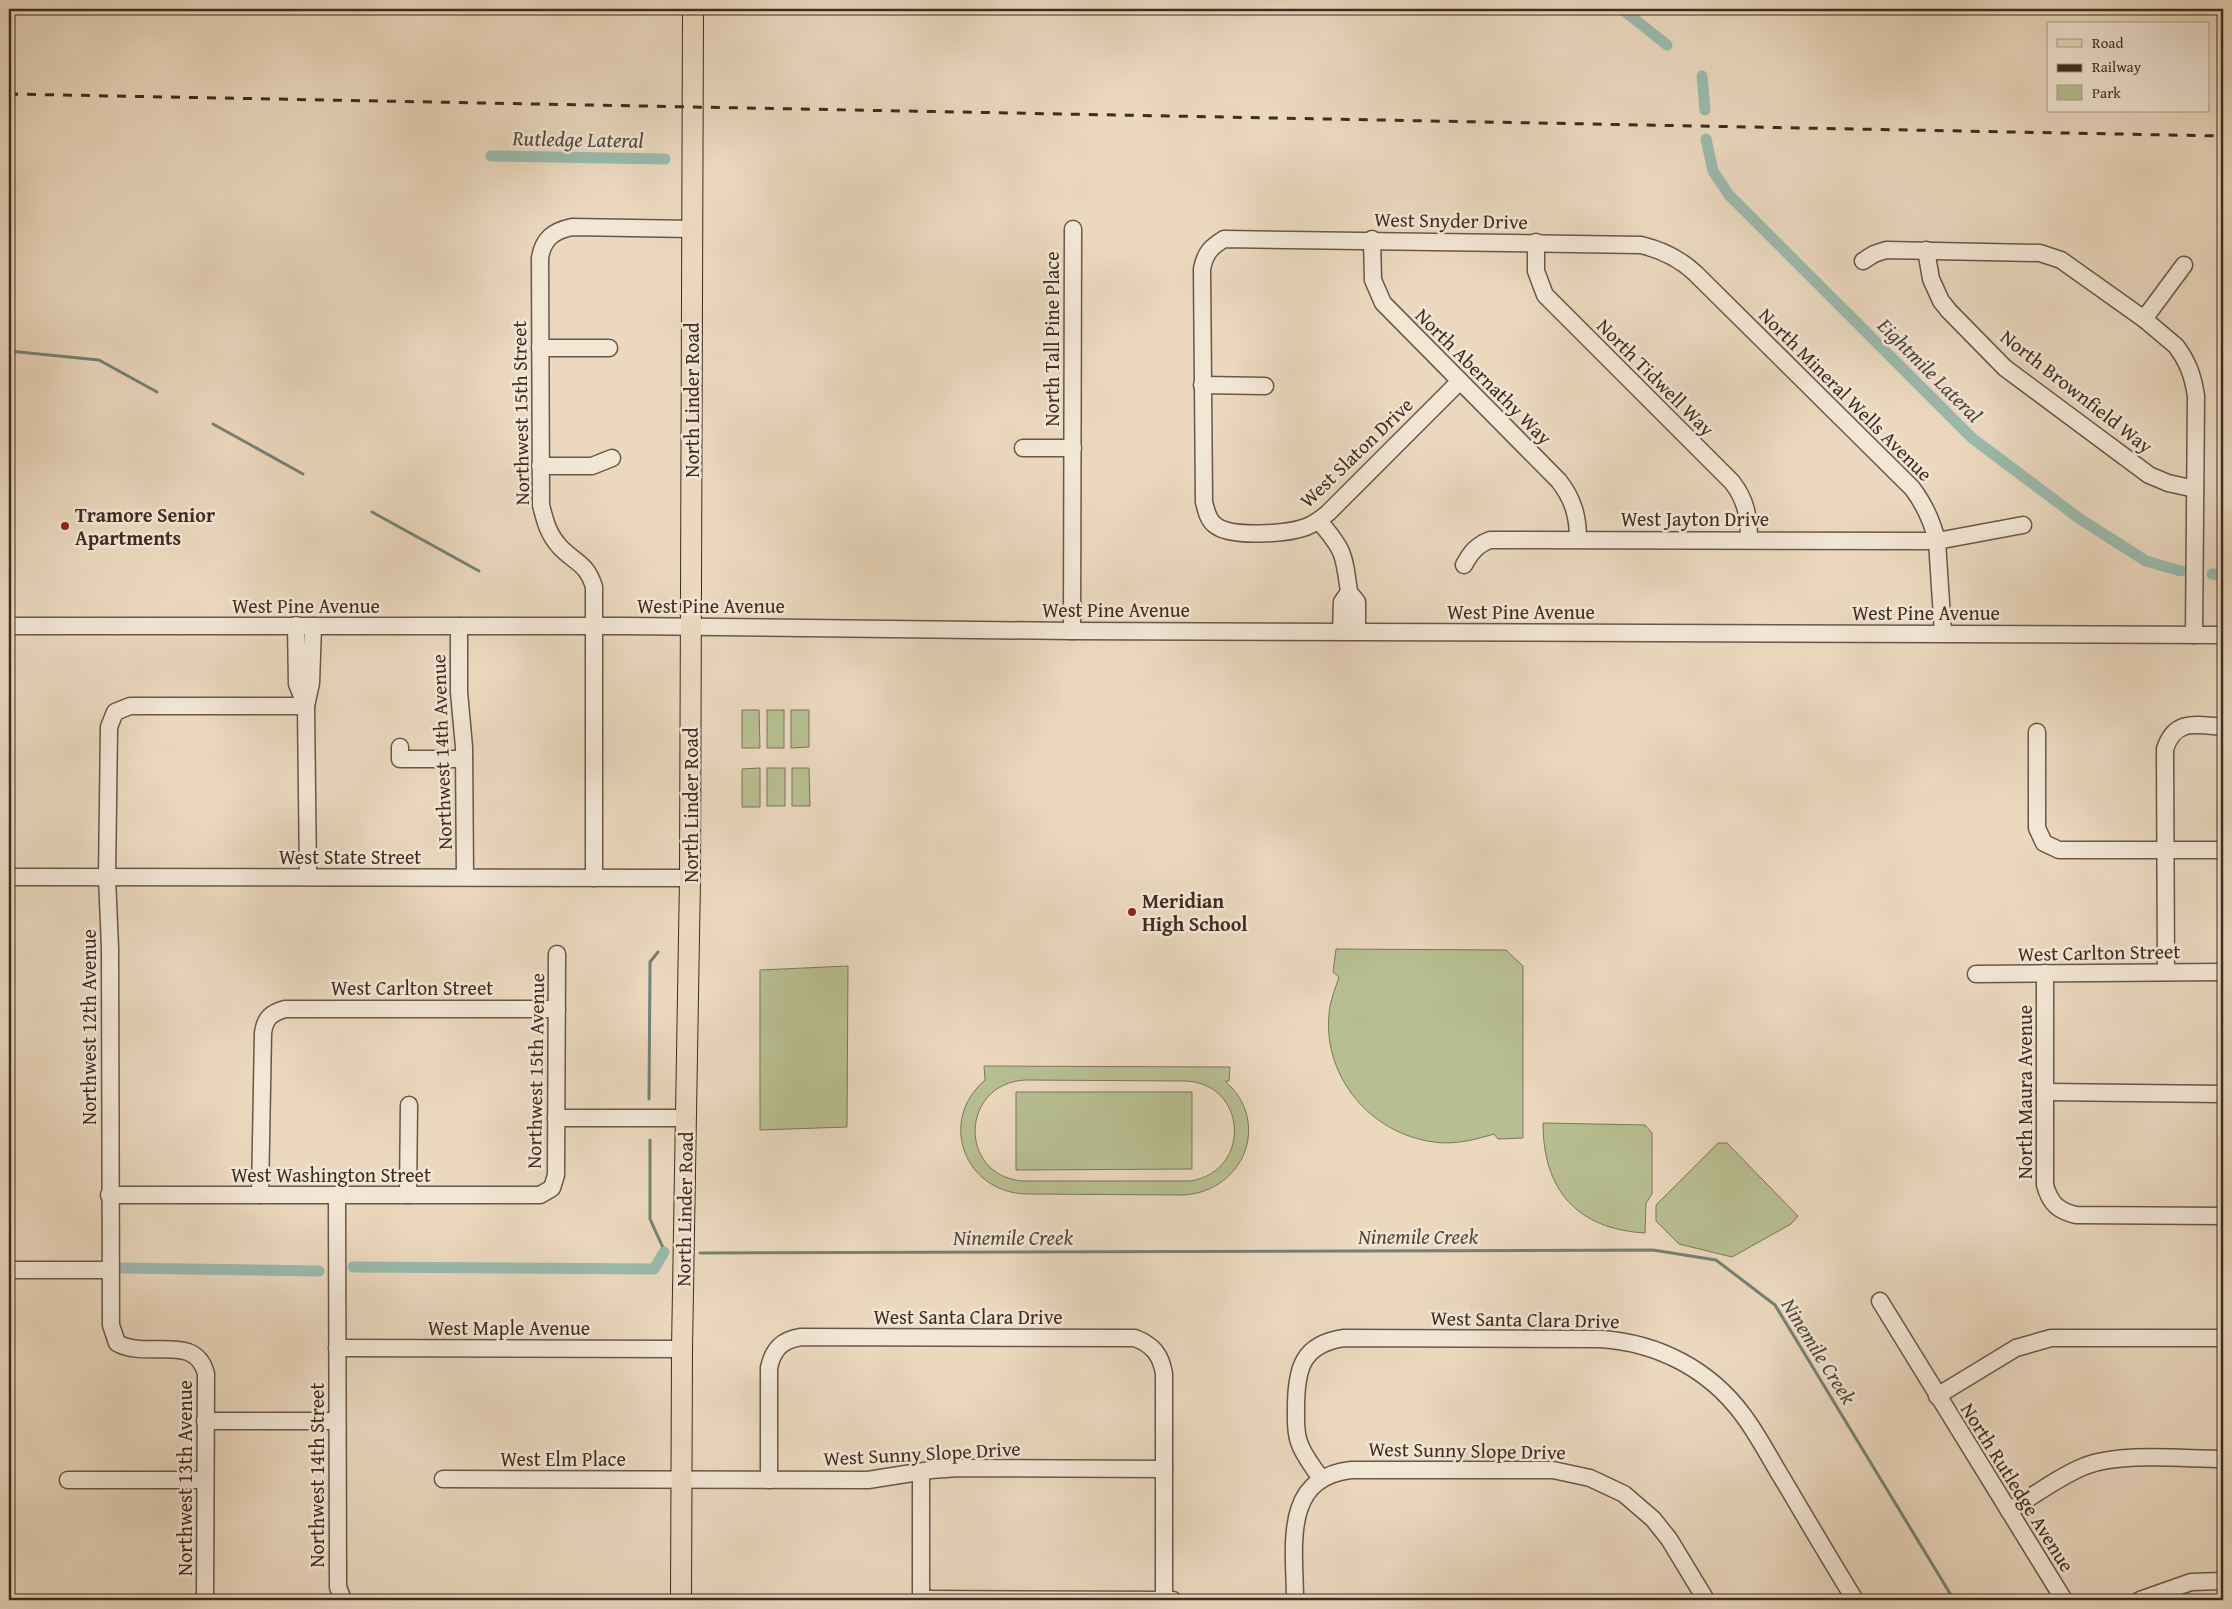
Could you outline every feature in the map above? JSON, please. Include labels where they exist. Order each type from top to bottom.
[{"type":"main road","name":"North Linder Road","points":[[681,1600],[682,1349],[690,878],[693,9]]},
{"type":"street","name":"Northwest 15th Street","points":[[594,878],[594,587],[596,570],[560,547],[546,528],[541,505],[540,258],[542,246],[549,236],[559,229],[572,227],[692,229]]},
{"type":"street","name":"North Tall Pine Place","points":[[1072,630],[1073,230]]},
{"type":"street","name":"West Snyder Drive","points":[[1202,386],[1202,268],[1205,256],[1212,246],[1224,238],[1641,245],[1664,252],[1686,264]]},
{"type":"street","name":"North Abernathy Way","points":[[1372,239],[1373,280],[1383,303],[1567,491],[1576,514],[1578,539]]},
{"type":"street","name":"North Tidwell Way","points":[[1536,242],[1536,271],[1545,295],[1732,482],[1745,503],[1750,540]]},
{"type":"street","points":[[1863,261],[1874,254],[1886,250],[2040,253],[2071,266],[2144,319],[2176,346],[2187,361],[2193,375],[2196,396],[2194,635]]},
{"type":"street","name":"North Brownfield Way","points":[[1926,250],[1931,279],[1941,301],[2005,368],[2149,475],[2168,483],[2195,489]]},
{"type":"street","name":"North Mineral Wells Avenue","points":[[1686,264],[1912,488],[1928,513],[1937,541],[1943,633]]},
{"type":"street","points":[[2144,319],[2184,265]]},
{"type":"street","points":[[540,348],[609,348]]},
{"type":"street","name":"West Slaton Drive","points":[[1202,386],[1204,502],[1206,512],[1214,524],[1222,530],[1233,533],[1283,532],[1306,527],[1319,521],[1460,381]]},
{"type":"street","points":[[1202,386],[1266,386]]},
{"type":"street","name":"North Tall Pine Place","points":[[1023,448],[1073,448]]},
{"type":"street","points":[[540,466],[592,466],[612,458]]},
{"type":"street","points":[[1319,521],[1338,544],[1344,555],[1349,592],[1357,602],[1349,631]]},
{"type":"street","name":"West Jayton Drive","points":[[1464,565],[1474,549],[1490,540],[1937,541],[2023,526]]},
{"type":"street","points":[[296,625],[297,684],[306,706]]},
{"type":"street","name":"West Pine Avenue","points":[[9,626],[691,626],[1072,630],[2223,635]]},
{"type":"street","points":[[308,876],[306,706],[311,683],[313,626]]},
{"type":"street","name":"Northwest 14th Avenue","points":[[459,626],[459,692],[464,759],[465,877]]},
{"type":"street","name":"Northwest 12th Avenue","points":[[200,1357],[182,1350],[134,1350],[117,1343],[111,1325],[109,1270],[109,727],[115,712],[130,706],[306,706]]},
{"type":"street","points":[[2166,972],[2165,749],[2173,734],[2181,727],[2190,725],[2223,728]]},
{"type":"street","points":[[2037,732],[2037,828],[2044,843],[2059,850],[2223,850]]},
{"type":"street","points":[[400,747],[400,759],[464,759]]},
{"type":"street","name":"West State Street","points":[[9,877],[690,878]]},
{"type":"street","name":"Northwest 15th Avenue","points":[[552,1188],[556,1175],[557,954]]},
{"type":"street","name":"West Carlton Street","points":[[1976,974],[2223,972]]},
{"type":"street","name":"North Maura Avenue","points":[[2045,973],[2045,1185],[2048,1198],[2056,1208],[2076,1215],[2223,1216]]},
{"type":"street","name":"West Carlton Street","points":[[260,1195],[263,1033],[268,1016],[285,1008],[557,1009]]},
{"type":"street","points":[[2045,1092],[2223,1094]]},
{"type":"street","points":[[408,1195],[409,1105]]},
{"type":"street","points":[[556,1118],[685,1118]]},
{"type":"street","name":"West Washington Street","points":[[109,1195],[540,1195],[552,1188]]},
{"type":"street","points":[[337,1195],[337,1348]]},
{"type":"street","points":[[9,1270],[109,1270]]},
{"type":"street","name":"North Rutledge Avenue","points":[[1880,1301],[2064,1600]]},
{"type":"street","name":"West Santa Clara Drive","points":[[769,1480],[769,1368],[772,1356],[779,1346],[789,1339],[801,1337],[1135,1338],[1147,1343],[1156,1351],[1162,1362],[1164,1374],[1164,1469]]},
{"type":"street","name":"West Santa Clara Drive","points":[[1321,1479],[1299,1445],[1296,1433],[1297,1374],[1310,1352],[1331,1340],[1344,1338],[1601,1339],[1633,1343],[1663,1352],[1686,1363],[1727,1396],[1743,1415],[1855,1600]]},
{"type":"street","points":[[1937,1396],[2016,1348],[2051,1338],[2223,1338]]},
{"type":"street","name":"West Maple Avenue","points":[[337,1348],[682,1349]]},
{"type":"street","name":"Northwest 14th Street","points":[[337,1348],[338,1587],[343,1600]]},
{"type":"street","name":"Northwest 13th Avenue","points":[[200,1357],[206,1374],[205,1600]]},
{"type":"street","points":[[205,1421],[337,1421]]},
{"type":"street","points":[[2009,1511],[2065,1477],[2098,1462],[2127,1459],[2223,1459]]},
{"type":"street","name":"West Sunny Slope Drive","points":[[682,1479],[868,1480],[958,1468],[1164,1469]]},
{"type":"street","points":[[1164,1469],[1164,1600]]},
{"type":"street","name":"West Sunny Slope Drive","points":[[1321,1479],[1339,1471],[1352,1470],[1553,1470],[1590,1478],[1624,1494],[1653,1519],[1706,1600]]},
{"type":"street","points":[[921,1472],[921,1600],[1173,1600]]},
{"type":"street","name":"West Elm Place","points":[[443,1479],[682,1479]]},
{"type":"street","points":[[1295,1600],[1297,1512],[1308,1490],[1321,1479]]},
{"type":"street","points":[[68,1480],[205,1480]]},
{"type":"street","points":[[2147,1599],[2191,1582],[2223,1581]]},
{"type":"green space","points":[[742,710],[759,710],[760,748],[742,748]]},
{"type":"green space","points":[[767,710],[784,710],[784,748],[767,748]]},
{"type":"green space","points":[[791,710],[809,710],[809,747],[791,748]]},
{"type":"green space","points":[[760,768],[760,807],[742,807],[742,769]]},
{"type":"green space","points":[[767,768],[785,768],[785,806],[767,806]]},
{"type":"green space","points":[[792,768],[809,768],[810,806],[792,806]]},
{"type":"green space","points":[[1336,949],[1506,950],[1523,966],[1523,1138],[1498,1139],[1494,1134],[1472,1140],[1449,1143],[1411,1137],[1390,1127],[1372,1115],[1356,1099],[1343,1080],[1334,1059],[1329,1037],[1329,1014],[1339,977],[1333,972]]},
{"type":"green space","points":[[848,966],[847,1127],[760,1130],[760,970]]},
{"type":"green space","points":[[984,1066],[1230,1067],[1229,1081],[1225,1081],[1239,1098],[1247,1116],[1249,1134],[1245,1152],[1236,1168],[1222,1181],[1205,1191],[1184,1195],[1027,1194],[1005,1190],[988,1182],[974,1168],[965,1152],[961,1134],[963,1115],[970,1097],[985,1080]],"holes":[[[1025,1080],[1185,1081],[1206,1086],[1221,1096],[1231,1111],[1234,1128],[1232,1146],[1224,1162],[1210,1174],[1190,1181],[1022,1181],[1001,1175],[986,1163],[978,1147],[975,1130],[979,1112],[988,1097],[1004,1085]]]},
{"type":"green space","points":[[1016,1092],[1192,1092],[1192,1169],[1016,1170]]},
{"type":"green space","points":[[1543,1123],[1645,1125],[1652,1133],[1652,1194],[1646,1203],[1645,1233],[1621,1230],[1600,1224],[1568,1202],[1557,1186],[1549,1168]]},
{"type":"green space","points":[[1718,1143],[1727,1143],[1798,1216],[1791,1224],[1732,1257],[1679,1244],[1656,1221],[1656,1205]]},
{"type":"waterway","name":"Eightmile Lateral","points":[[1622,9],[1667,45]]},
{"type":"waterway","name":"Eightmile Lateral","points":[[1702,76],[1705,110]]},
{"type":"waterway","name":"Eightmile Lateral","points":[[1706,139],[1713,171],[1729,195],[1972,438],[2080,519],[2146,561],[2181,571]]},
{"type":"waterway","name":"Rutledge Lateral","points":[[491,156],[665,159]]},
{"type":"waterway","name":"Ninemile Creek","points":[[9,351],[99,360],[157,392]]},
{"type":"waterway","name":"Ninemile Creek","points":[[213,424],[303,474]]},
{"type":"waterway","name":"Ninemile Creek","points":[[372,512],[479,571]]},
{"type":"waterway","name":"Eightmile Lateral","points":[[2212,574],[2223,576]]},
{"type":"waterway","name":"Ninemile Creek","points":[[649,1099],[650,962],[658,952]]},
{"type":"waterway","name":"Ninemile Creek","points":[[650,1140],[650,1219],[665,1252]]},
{"type":"waterway","name":"Ninemile Creek","points":[[700,1253],[1653,1250],[1716,1260],[1775,1305],[1954,1600]]},
{"type":"waterway","points":[[353,1267],[654,1269],[664,1252]]},
{"type":"waterway","points":[[122,1268],[319,1271]]},
{"type":"railway","points":[[9,94],[2223,136]]},
{"type":"place","name":"Tramore Senior Apartments","points":[[65,526]]},
{"type":"place","name":"Meridian High School","points":[[1132,912]]}]
